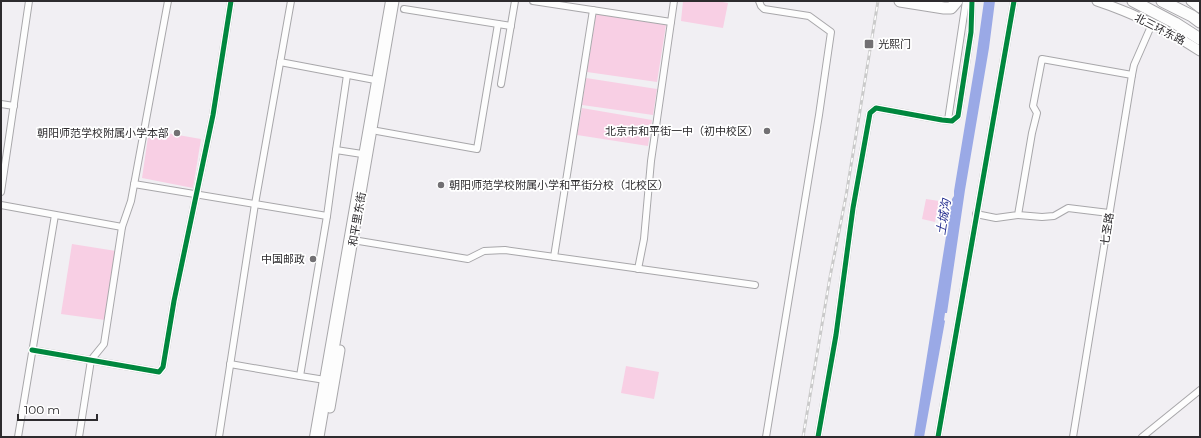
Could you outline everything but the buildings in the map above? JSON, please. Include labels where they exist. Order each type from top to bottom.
[{"type":"highway","points":[[900,1],[951,8],[957,1]]},
{"type":"highway","points":[[1133,1],[1175,23],[1200,39]]},
{"type":"highway","points":[[1162,1],[1196,19]]},
{"type":"highway","points":[[1175,1],[1196,19]]},
{"type":"street","points":[[1,192],[29,1]]},
{"type":"street","points":[[79,437],[91,360],[104,344],[122,227],[132,201],[168,1]]},
{"type":"street","points":[[32,350],[159,372],[163,367],[174,301],[213,115],[231,1]]},
{"type":"street","points":[[219,437],[255,204],[291,1]]},
{"type":"street","points":[[313,437],[326,380],[362,154],[389,1]]},
{"type":"street","name":"和平里东街","points":[[319,437],[326,380],[394,1]]},
{"type":"street","points":[[501,84],[515,1]]},
{"type":"street","points":[[532,1],[671,22]]},
{"type":"street","points":[[638,269],[644,239],[651,161],[674,1]]},
{"type":"street","points":[[759,1],[764,9],[809,16],[831,32],[819,115],[766,437]]},
{"type":"street","points":[[948,120],[966,1]]},
{"type":"street","points":[[818,437],[836,335],[852,208],[870,113],[876,108],[952,121],[958,116],[971,32],[972,1]]},
{"type":"street","points":[[938,437],[1014,1]]},
{"type":"street","name":"北三环东路","points":[[1097,1],[1118,8],[1152,24],[1200,51]]},
{"type":"street","points":[[1191,1],[1200,8]]},
{"type":"street","points":[[402,5],[511,26]]},
{"type":"street","name":"和平里东街","points":[[325,437],[377,131],[402,5]]},
{"type":"street","points":[[554,257],[593,10]]},
{"type":"street","points":[[377,131],[477,149],[498,24]]},
{"type":"street","name":"七圣路","points":[[1073,437],[1132,75],[1134,65],[1152,24]]},
{"type":"street","points":[[1018,215],[1032,133],[1037,113],[1033,106],[1042,59],[1132,75]]},
{"type":"street","points":[[280,62],[375,80]]},
{"type":"street","points":[[300,376],[327,216],[347,75]]},
{"type":"street","points":[[1,104],[14,106]]},
{"type":"street","points":[[336,150],[362,154]]},
{"type":"street","points":[[134,184],[327,216]]},
{"type":"street","points":[[1,205],[122,227]]},
{"type":"street","points":[[976,214],[996,218],[1018,215],[1042,217],[1054,216],[1068,208],[1109,213]]},
{"type":"street","points":[[18,437],[55,215]]},
{"type":"street","points":[[359,241],[468,259],[484,251],[505,250],[755,285]]},
{"type":"street","points":[[230,364],[326,380]]},
{"type":"street","points":[[1142,437],[1200,390]]},
{"type":"shaded area","points":[[683,1],[717,1],[728,3],[723,28],[681,21]]},
{"type":"shaded area","points":[[596,14],[666,25],[657,82],[587,72]]},
{"type":"shaded area","points":[[586,78],[657,89],[653,115],[582,105]]},
{"type":"shaded area","points":[[582,108],[652,120],[648,146],[577,135]]},
{"type":"shaded area","points":[[149,130],[201,139],[193,188],[142,178]]},
{"type":"shaded area","points":[[926,199],[939,201],[935,222],[922,219]]},
{"type":"shaded area","points":[[72,244],[116,251],[105,320],[61,314]]},
{"type":"shaded area","points":[[626,366],[659,372],[654,399],[621,393]]},
{"type":"water","points":[[984,1],[995,1],[989,48],[965,190],[947,313],[945,313],[945,321],[924,437],[914,437],[952,199],[954,196]]},
{"type":"railway","points":[[803,437],[830,277],[846,196],[878,1]]},
{"type":"cycle path","points":[[32,350],[159,372],[163,367],[174,301],[213,115],[231,1]]},
{"type":"cycle path","points":[[818,437],[836,335],[853,208],[870,113],[876,108],[952,121],[958,116],[971,32],[972,1]]},
{"type":"cycle path","points":[[938,437],[1014,1]]},
{"type":"place","name":"光熙门","points":[[869,44]]},
{"type":"place","name":"北京市和平街一中（初中校区）","points":[[767,131]]},
{"type":"place","name":"朝阳师范学校附属小学本部","points":[[177,133]]},
{"type":"place","name":"朝阳师范学校附属小学和平街分校（北校区）","points":[[441,185]]},
{"type":"place","name":"中国邮政","points":[[313,259]]},
{"type":"water label","name":"土城沟","points":[[943,217]]}]
